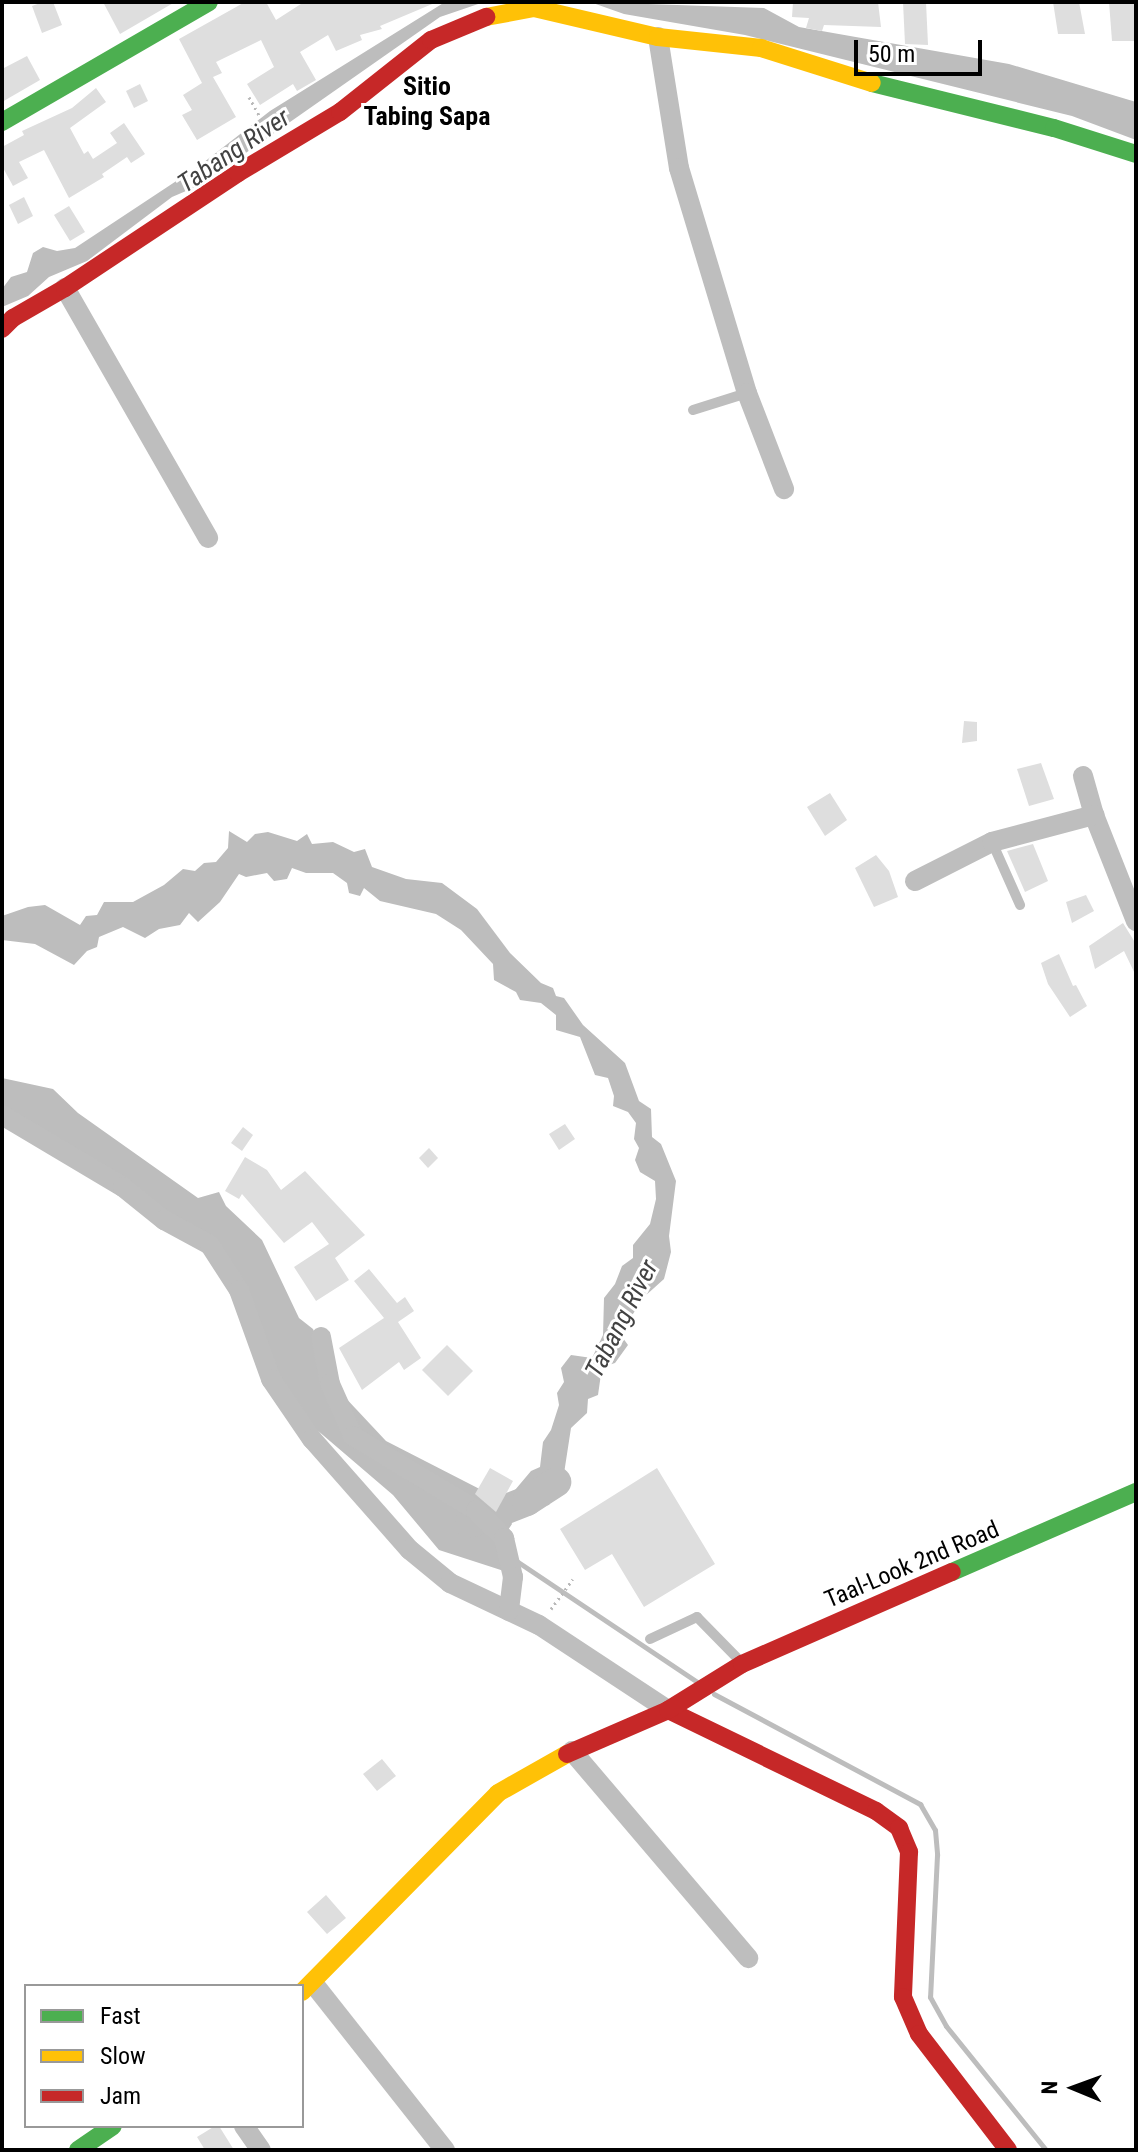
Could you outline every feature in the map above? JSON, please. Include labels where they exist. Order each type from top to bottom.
[{"type":"street","points":[[2,122],[209,2]]},
{"type":"street","points":[[2,329],[13,318],[65,288],[238,173],[340,112],[378,78],[443,35],[492,14],[534,8],[658,37],[761,48],[853,78],[1054,128],[1136,154]]},
{"type":"street","points":[[658,37],[679,168],[747,393],[784,489]]},
{"type":"street","points":[[65,288],[208,538]]},
{"type":"street","points":[[1083,776],[1094,815],[1135,915]]},
{"type":"street","points":[[915,881],[992,842],[1094,815]]},
{"type":"street","points":[[2,1115],[123,1187],[164,1220],[210,1245],[239,1290],[271,1379],[312,1439],[410,1550],[450,1583],[510,1605],[672,1708],[876,1811],[899,1828],[909,1852],[903,1997],[919,2034],[1008,2150]]},
{"type":"street","points":[[321,1337],[330,1384],[353,1436],[476,1510],[504,1538],[513,1577],[510,1605]]},
{"type":"street","name":"Taal-Look 2nd Road","points":[[307,1988],[498,1793],[572,1751],[672,1708],[742,1664],[1136,1492]]},
{"type":"street","points":[[572,1751],[748,1958]]},
{"type":"street","points":[[307,1988],[445,2150]]},
{"type":"street","points":[[78,2150],[110,2128]]},
{"type":"street","points":[[245,2128],[261,2150]]},
{"type":"lane","points":[[693,410],[747,393]]},
{"type":"lane","points":[[992,842],[1020,905]]},
{"type":"lane","points":[[650,1639],[697,1617],[742,1664]]},
{"type":"path","points":[[249,97],[272,139]]},
{"type":"path","points":[[539,1625],[573,1579]]},
{"type":"water","points":[[445,2],[484,2],[440,17],[200,185],[172,197],[87,261],[49,277],[28,296],[2,307],[2,289],[11,277],[27,272],[33,253],[43,247],[57,251],[75,248],[199,166],[270,111]]},
{"type":"water","points":[[590,2],[764,8],[799,27],[1009,64],[1136,102],[1136,140],[1072,116],[745,35],[624,14]]},
{"type":"water","points":[[229,831],[247,842],[255,834],[268,832],[297,841],[307,834],[312,844],[333,842],[354,852],[365,849],[372,867],[406,879],[442,883],[477,909],[510,953],[541,983],[553,988],[556,996],[564,998],[583,1025],[625,1063],[639,1101],[651,1109],[652,1137],[661,1144],[676,1181],[669,1236],[671,1252],[664,1279],[644,1297],[620,1334],[628,1345],[615,1363],[602,1367],[598,1395],[588,1399],[587,1413],[571,1428],[563,1480],[549,1505],[523,1510],[515,1490],[531,1471],[540,1467],[543,1442],[551,1430],[559,1405],[557,1393],[564,1382],[561,1368],[571,1355],[592,1358],[603,1335],[604,1298],[615,1284],[622,1266],[633,1258],[633,1245],[650,1224],[656,1199],[655,1181],[640,1172],[635,1160],[639,1148],[634,1139],[636,1123],[628,1112],[613,1106],[614,1096],[608,1078],[595,1075],[580,1037],[556,1030],[556,1015],[541,1003],[520,1000],[516,992],[494,980],[493,964],[461,930],[436,914],[380,901],[364,888],[360,896],[349,893],[347,883],[333,873],[306,873],[292,868],[287,879],[274,881],[267,873],[246,877],[239,874],[220,902],[198,922],[189,913],[180,925],[159,929],[145,938],[123,927],[99,937],[97,947],[87,951],[74,965],[35,944],[2,940],[2,916],[28,907],[45,905],[80,925],[86,916],[97,915],[104,902],[133,902],[164,885],[183,869],[195,871],[204,863],[216,862],[228,848]]},
{"type":"water","points":[[2,1078],[53,1089],[78,1113],[198,1198],[219,1192],[226,1206],[262,1240],[299,1318],[313,1329],[341,1393],[386,1441],[503,1501],[512,1524],[508,1530],[507,1572],[439,1550],[393,1495],[310,1424],[274,1370],[240,1279],[171,1214],[2,1107]]},
{"type":"building","points":[[53,2],[62,25],[42,33],[32,6]]},
{"type":"building","points":[[103,2],[175,2],[120,34]]},
{"type":"building","points":[[245,2],[266,2],[276,20],[304,2],[437,2],[380,26],[382,29],[360,35],[362,40],[336,51],[328,35],[300,52],[316,80],[297,91],[293,84],[260,105],[247,84],[274,67],[261,40],[216,62],[222,73],[213,77],[236,117],[197,140],[182,115],[192,110],[183,95],[202,83],[179,39]]},
{"type":"building","points":[[793,2],[878,2],[881,27],[824,25],[822,31],[806,28],[809,18],[792,17]]},
{"type":"building","points":[[903,2],[926,2],[928,45],[905,44]]},
{"type":"building","points":[[1053,2],[1079,2],[1085,34],[1058,34]]},
{"type":"building","points":[[1109,2],[1136,2],[1136,41],[1112,41]]},
{"type":"building","points":[[27,56],[40,80],[2,102],[2,69]]},
{"type":"building","points":[[140,84],[148,101],[134,108],[126,91]]},
{"type":"building","points":[[96,88],[106,102],[70,128],[84,154],[88,151],[93,159],[117,143],[110,133],[124,123],[145,154],[131,163],[127,157],[102,174],[104,177],[69,198],[44,150],[19,162],[28,178],[13,186],[2,166],[2,147],[24,135],[22,131],[72,108]]},
{"type":"building","points":[[24,197],[33,216],[18,224],[9,205]]},
{"type":"building","points":[[69,206],[85,232],[70,241],[54,215]]},
{"type":"building","points":[[964,721],[977,722],[977,741],[962,743]]},
{"type":"building","points":[[1041,763],[1054,799],[1029,806],[1017,769]]},
{"type":"building","points":[[830,793],[847,820],[825,836],[807,807]]},
{"type":"building","points":[[1033,844],[1048,881],[1025,892],[1007,851]]},
{"type":"building","points":[[876,855],[889,871],[898,897],[874,907],[855,868]]},
{"type":"building","points":[[1086,895],[1094,911],[1072,923],[1066,902]]},
{"type":"building","points":[[1123,923],[1136,944],[1136,976],[1124,951],[1095,969],[1089,946]]},
{"type":"building","points":[[1059,954],[1073,986],[1076,985],[1087,1006],[1070,1017],[1048,984],[1041,963]]},
{"type":"building","points":[[565,1124],[575,1139],[559,1150],[549,1134]]},
{"type":"building","points":[[243,1127],[253,1135],[242,1151],[231,1143]]},
{"type":"building","points":[[429,1148],[438,1158],[428,1168],[419,1158]]},
{"type":"building","points":[[245,1157],[267,1170],[281,1190],[305,1171],[365,1235],[335,1258],[349,1280],[316,1301],[294,1267],[329,1244],[312,1222],[284,1243],[242,1194],[239,1199],[225,1191]]},
{"type":"building","points":[[369,1269],[397,1303],[405,1297],[414,1311],[398,1322],[421,1358],[404,1370],[399,1362],[362,1390],[339,1348],[384,1318],[354,1281]]},
{"type":"building","points":[[447,1345],[473,1371],[448,1396],[422,1370]]},
{"type":"building","points":[[490,1468],[513,1481],[496,1512],[475,1494]]},
{"type":"building","points":[[657,1468],[715,1564],[644,1607],[612,1554],[585,1570],[560,1529]]},
{"type":"building","points":[[382,1759],[396,1776],[377,1791],[363,1774]]},
{"type":"building","points":[[326,1895],[346,1918],[327,1934],[307,1912]]},
{"type":"building","points":[[212,2128],[220,2128],[234,2150],[205,2150],[197,2137]]},
{"type":"waterway","name":"Tabang River","points":[[470,1523],[527,1501],[556,1482]]},
{"type":"waterway","points":[[515,1560],[696,1681]]},
{"type":"waterway","points":[[714,1694],[920,1804],[935,1830],[937,1855],[930,1997],[946,2026],[1046,2150]]},
{"type":"traffic: fast","points":[[2,122],[209,2]]},
{"type":"traffic: fast","points":[[872,83],[1054,128],[1136,154]]},
{"type":"traffic: fast","points":[[952,1572],[1136,1492]]},
{"type":"traffic: fast","points":[[78,2150],[110,2128]]},
{"type":"traffic: slow","points":[[486,17],[534,8],[658,37],[761,48],[872,83]]},
{"type":"traffic: slow","points":[[304,1990],[498,1793],[567,1754]]},
{"type":"traffic: jam","points":[[2,329],[13,318],[65,288],[238,173],[340,112],[431,40],[486,17]]},
{"type":"traffic: jam","points":[[567,1754],[668,1710],[742,1664],[952,1572]]},
{"type":"traffic: jam","points":[[668,1710],[876,1811],[899,1828],[909,1852],[903,1997],[919,2034],[1008,2150]]},
{"type":"district","name":"Sitio Tabing Sapa","points":[[427,102]]}]
